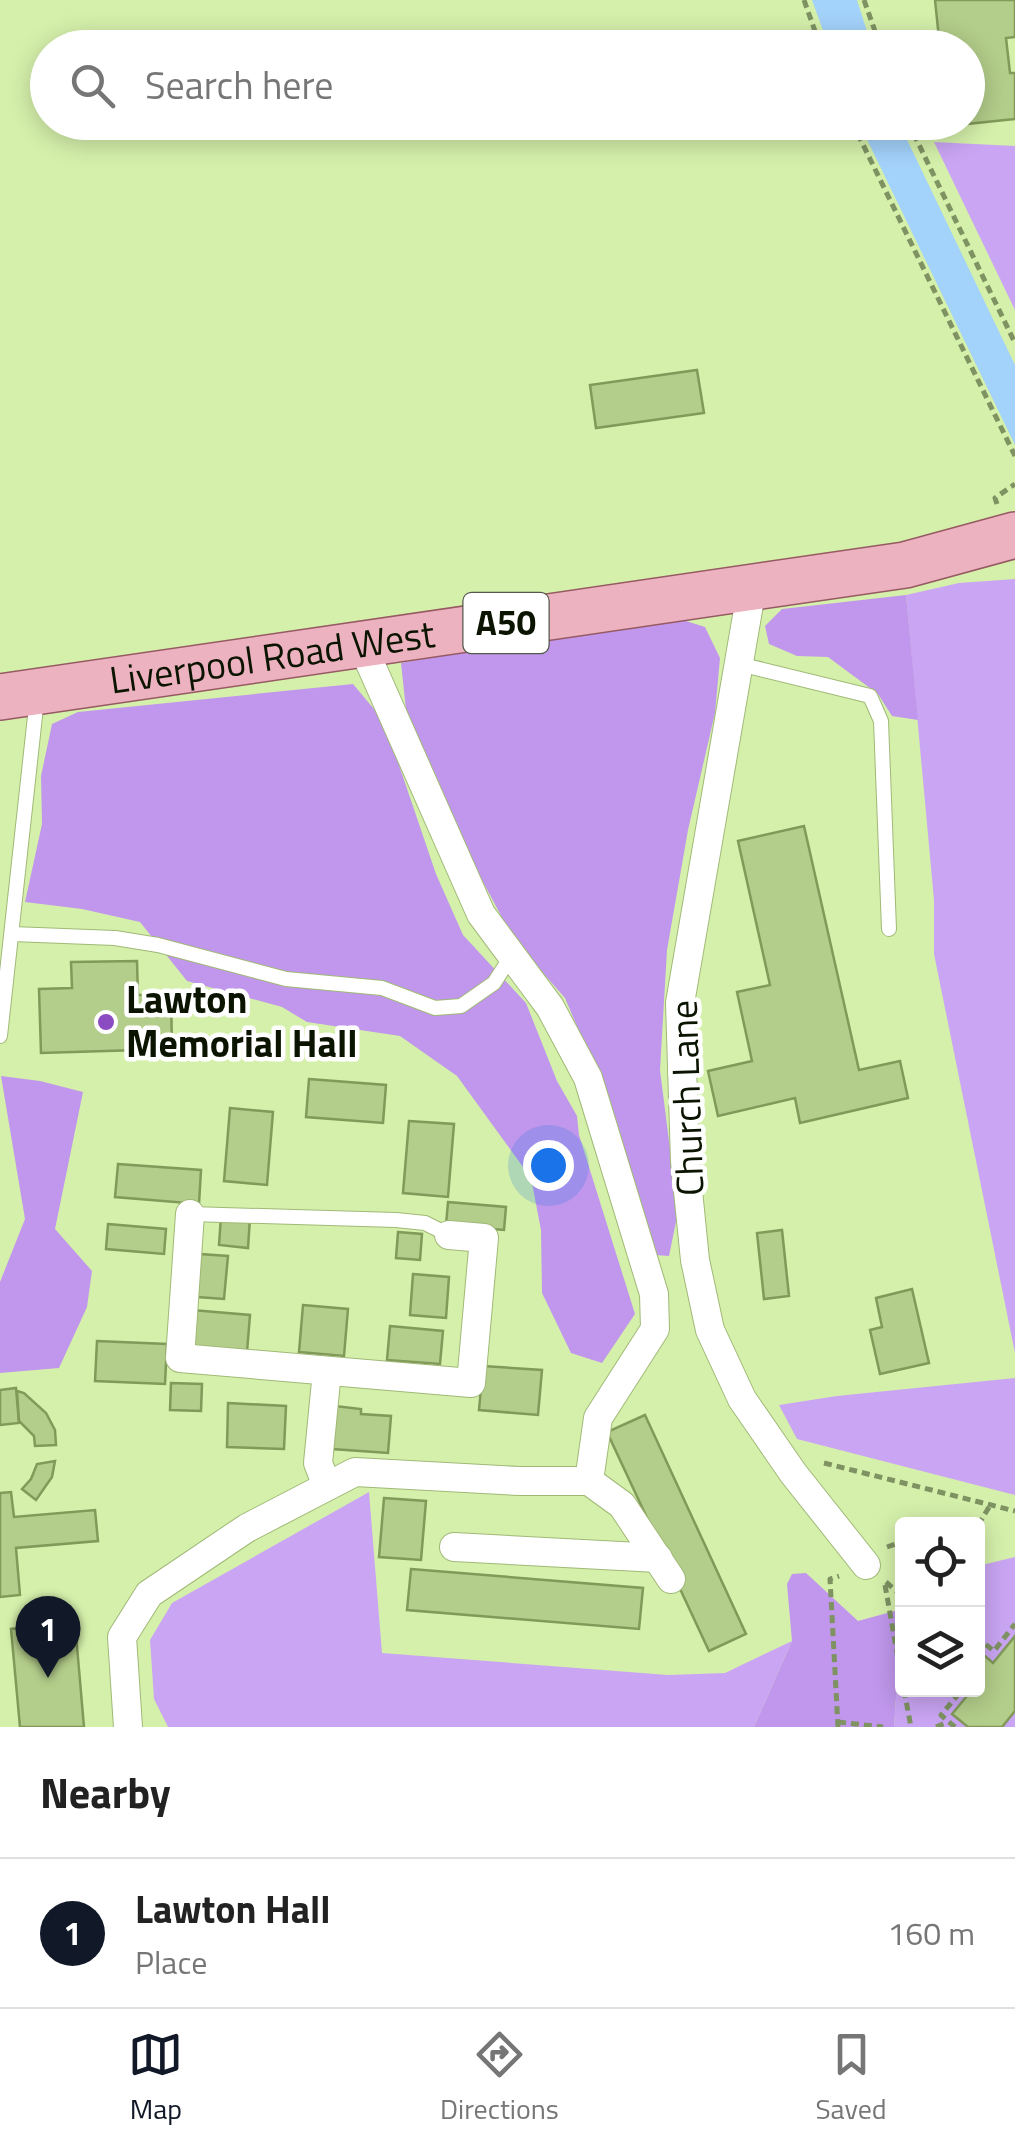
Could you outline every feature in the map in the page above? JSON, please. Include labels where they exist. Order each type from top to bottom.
[{"type":"main road","name":"Liverpool Road West","points":[[19,695],[906,565],[1013,536]]},
{"type":"street","name":"Church Lane","points":[[752,587],[680,1003],[685,1160],[695,1260],[710,1330],[742,1399],[792,1472],[875,1573]]},
{"type":"street","points":[[362,645],[482,914],[550,1006],[588,1078],[654,1294],[655,1329],[598,1418],[590,1481]]},
{"type":"street","points":[[190,1214],[180,1358],[471,1384],[484,1238],[449,1235]]},
{"type":"street","points":[[654,1294],[695,1260]]},
{"type":"street","points":[[327,1371],[318,1462],[328,1486]]},
{"type":"street","points":[[128,1727],[122,1637],[149,1594],[247,1528],[354,1472],[590,1481],[622,1505],[665,1568],[454,1547]]},
{"type":"lane","points":[[739,664],[870,696],[881,721],[889,929]]},
{"type":"lane","points":[[0,1036],[12,934],[19,695]]},
{"type":"lane","points":[[12,934],[115,938],[158,945],[286,979],[382,988],[435,1008],[460,1006],[494,983],[513,955]]},
{"type":"lane","points":[[190,1214],[396,1220],[424,1223],[449,1235]]},
{"type":"path","points":[[804,0],[815,30]]},
{"type":"path","points":[[864,0],[875,30]]},
{"type":"path","points":[[861,140],[1015,456]]},
{"type":"path","points":[[917,140],[1015,342]]},
{"type":"path","points":[[792,1472],[820,1462],[1015,1512]]},
{"type":"path","points":[[983,1517],[991,1504]]},
{"type":"path","points":[[884,1727],[838,1725],[830,1579],[875,1573],[895,1652]]},
{"type":"path","points":[[985,1644],[994,1651],[1015,1624]]},
{"type":"path","points":[[905,1697],[911,1727]]},
{"type":"path","points":[[951,1724],[940,1715],[956,1697]]},
{"type":"path","points":[[936,1727],[951,1724]]},
{"type":"shaded area","points":[[934,142],[1015,146],[1015,310]]},
{"type":"shaded area","points":[[1015,579],[1015,1353],[934,954],[934,900],[906,595],[959,583]]},
{"type":"shaded area","points":[[906,595],[918,720],[892,716],[878,694],[828,657],[797,656],[769,644],[765,626],[782,609]]},
{"type":"shaded area","points":[[664,614],[705,627],[720,658],[715,713],[688,830],[667,950],[660,1070],[678,1212],[669,1256],[655,1255],[616,1119],[565,998],[514,940],[407,719],[401,663]]},
{"type":"shaded area","points":[[353,684],[384,721],[436,874],[463,935],[526,1003],[557,1081],[577,1116],[579,1135],[635,1314],[602,1363],[571,1353],[542,1293],[541,1230],[531,1178],[457,1076],[400,1036],[307,1022],[282,1007],[187,981],[140,922],[25,902],[42,824],[41,776],[52,724],[78,712]]},
{"type":"shaded area","points":[[1,1076],[83,1092],[55,1229],[92,1271],[87,1307],[59,1368],[0,1373],[0,1282],[25,1219]]},
{"type":"shaded area","points":[[1015,1378],[1015,1495],[797,1439],[779,1405],[837,1396]]},
{"type":"shaded area","points":[[369,1492],[382,1653],[668,1675],[725,1673],[792,1641],[754,1727],[168,1727],[154,1699],[150,1640],[172,1603]]},
{"type":"shaded area","points":[[1015,1557],[1015,1727],[894,1727],[896,1697],[985,1697],[985,1564]]},
{"type":"shaded area","points":[[806,1573],[858,1621],[895,1611],[894,1727],[754,1727],[792,1641],[787,1584],[792,1574]]},
{"type":"water","points":[[812,0],[857,0],[867,30],[823,30]]},
{"type":"water","points":[[867,140],[907,140],[1015,365],[1015,445]]},
{"type":"building","points":[[935,0],[1015,0],[1015,37],[1006,38],[1010,73],[1015,73],[1015,119],[985,122],[985,30],[938,30]]},
{"type":"building","points":[[697,370],[704,413],[596,428],[590,385]]},
{"type":"building","points":[[804,826],[859,1070],[900,1061],[908,1098],[800,1123],[795,1098],[718,1116],[708,1071],[752,1061],[737,992],[770,985],[738,841]]},
{"type":"building","name":"Lawton Memorial Hall","points":[[137,961],[138,995],[171,994],[172,1049],[41,1053],[39,989],[72,988],[71,962]]},
{"type":"building","points":[[309,1079],[386,1085],[383,1123],[306,1117]]},
{"type":"building","points":[[230,1108],[273,1112],[267,1185],[224,1181]]},
{"type":"building","points":[[409,1121],[454,1124],[448,1197],[403,1193]]},
{"type":"building","points":[[118,1164],[201,1170],[199,1204],[115,1197]]},
{"type":"building","points":[[448,1202],[506,1207],[504,1230],[446,1225]]},
{"type":"building","points":[[221,1216],[250,1218],[248,1248],[219,1245]]},
{"type":"building","points":[[108,1224],[166,1229],[164,1254],[106,1249]]},
{"type":"building","points":[[782,1230],[789,1296],[764,1299],[757,1233]]},
{"type":"building","points":[[398,1232],[422,1234],[420,1260],[396,1258]]},
{"type":"building","points":[[200,1254],[228,1256],[224,1299],[197,1297]]},
{"type":"building","points":[[413,1274],[449,1277],[446,1318],[410,1315]]},
{"type":"building","points":[[912,1289],[929,1363],[880,1374],[870,1330],[882,1327],[876,1298]]},
{"type":"building","points":[[303,1305],[348,1309],[344,1356],[299,1352]]},
{"type":"building","points":[[192,1310],[250,1315],[247,1352],[189,1347]]},
{"type":"building","points":[[390,1326],[443,1331],[440,1364],[387,1360]]},
{"type":"building","points":[[97,1341],[167,1344],[165,1384],[95,1381]]},
{"type":"building","points":[[483,1366],[542,1370],[538,1415],[479,1410]]},
{"type":"building","points":[[171,1383],[202,1384],[201,1411],[170,1410]]},
{"type":"building","points":[[16,1388],[19,1423],[0,1425],[0,1390]]},
{"type":"building","points":[[17,1391],[46,1413],[55,1430],[56,1445],[35,1446],[34,1436],[19,1421]]},
{"type":"building","points":[[228,1403],[286,1406],[284,1449],[227,1447]]},
{"type":"building","points":[[335,1406],[361,1409],[361,1414],[391,1416],[388,1453],[332,1449]]},
{"type":"building","points":[[645,1415],[746,1634],[709,1651],[607,1432]]},
{"type":"building","points":[[55,1461],[52,1477],[36,1500],[22,1489],[37,1464]]},
{"type":"building","points":[[11,1492],[14,1517],[95,1510],[98,1541],[16,1548],[20,1595],[0,1597],[0,1493]]},
{"type":"building","points":[[384,1498],[426,1501],[421,1560],[379,1557]]},
{"type":"building","points":[[411,1569],[643,1588],[639,1629],[407,1610]]},
{"type":"building","points":[[75,1623],[84,1727],[20,1727],[11,1629]]},
{"type":"building","points":[[1015,1636],[1015,1711],[1002,1727],[968,1727],[952,1714],[966,1697],[985,1697],[985,1656],[993,1663]]},
{"type":"place","name":"Lawton Memorial Hall","points":[[106,1022]]},
{"type":"place","name":"Lawton Hall","points":[[48,1678]]}]
